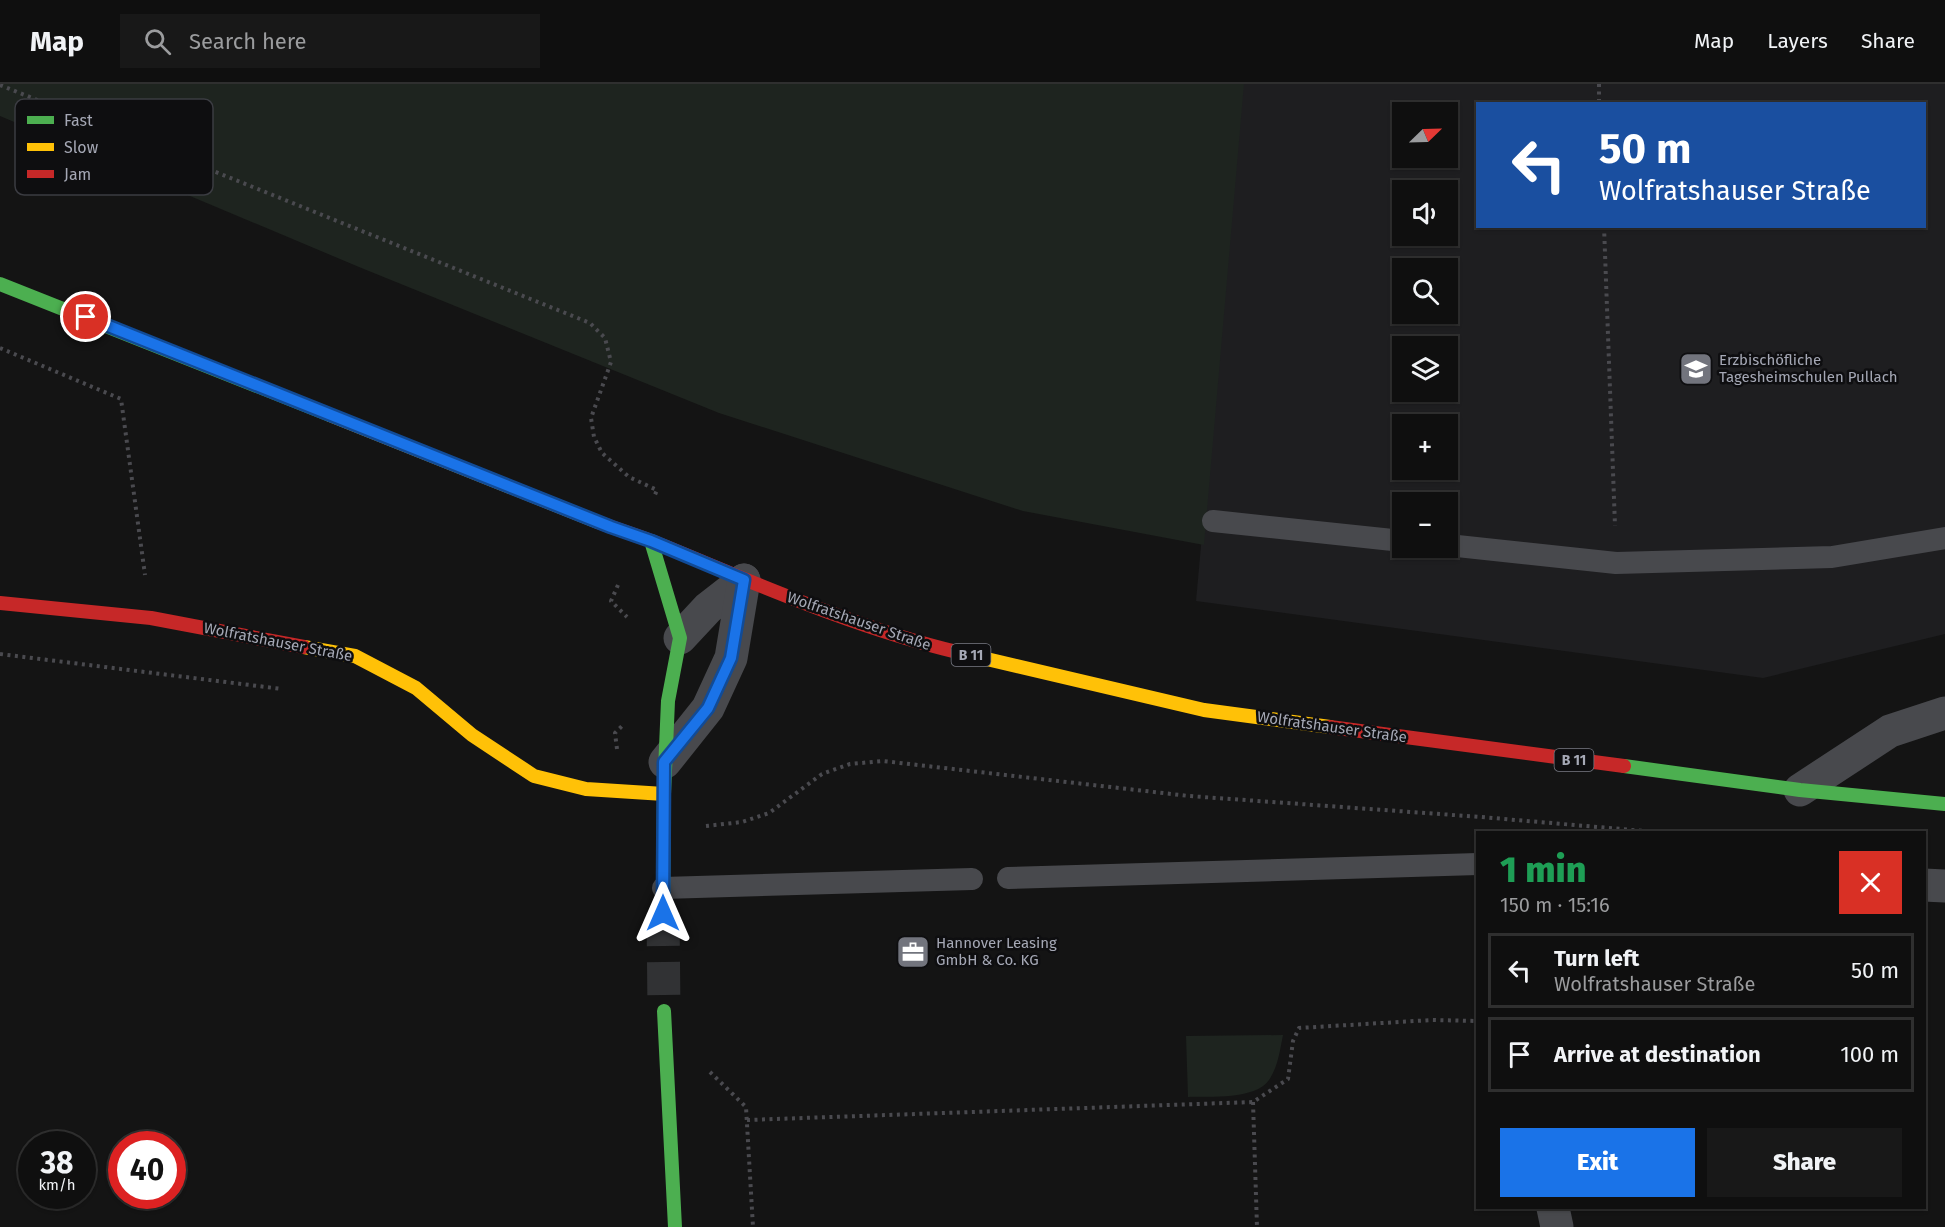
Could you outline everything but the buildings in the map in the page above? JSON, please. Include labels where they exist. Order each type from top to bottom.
[{"type":"main road","name":"Wolfratshauser Straße","points":[[0,284],[645,539],[788,598],[927,645],[1204,710],[1800,790],[1945,804]]},
{"type":"main road","points":[[645,539],[680,638],[668,701],[664,778],[663,913]]},
{"type":"main road","name":"Wolfratshauser Straße","points":[[0,603],[151,618],[355,656],[416,688],[472,735],[534,777],[585,789],[664,778]]},
{"type":"main road","points":[[664,1011],[675,1227]]},
{"type":"street","points":[[680,638],[708,608],[744,580]]},
{"type":"street","points":[[664,778],[708,708],[731,658],[744,580]]},
{"type":"street","points":[[1800,790],[1890,731],[1945,713]]},
{"type":"street","points":[[1926,885],[1945,886]]},
{"type":"street","points":[[1553,1209],[1557,1227]]},
{"type":"lane","points":[[1213,521],[1392,540]]},
{"type":"lane","points":[[1458,546],[1616,563],[1832,557],[1945,538]]},
{"type":"lane","points":[[1008,878],[1476,864]]},
{"type":"lane","points":[[663,888],[972,879]]},
{"type":"path","points":[[1599,84],[1599,102]]},
{"type":"path","points":[[0,85],[35,99]]},
{"type":"path","points":[[213,171],[590,323],[605,338],[611,362],[591,418],[594,437],[602,453],[629,477],[657,490],[645,539]]},
{"type":"path","points":[[1604,228],[1616,563]]},
{"type":"path","points":[[0,348],[122,399],[151,618]]},
{"type":"path","points":[[0,654],[282,689]]},
{"type":"path","points":[[701,826],[742,822],[769,813],[822,774],[850,764],[883,761],[1189,796],[1644,831]]},
{"type":"path","points":[[747,1120],[1253,1102],[1288,1079],[1293,1041],[1299,1028],[1432,1020],[1476,1021]]},
{"type":"path","points":[[705,1068],[746,1107],[753,1227]]},
{"type":"path","points":[[1253,1102],[1257,1227]]},
{"type":"shaded area","points":[[0,84],[1244,84],[1204,545],[1023,511],[719,413],[188,195],[213,195],[213,99],[15,99],[15,122],[0,116]]},
{"type":"shaded area","name":"Erzbischöfliche Tagesheimschulen Pullach","points":[[1243,84],[1945,84],[1945,634],[1763,678],[1196,601]]},
{"type":"shaded area","points":[[1283,1035],[1275,1070],[1262,1086],[1254,1091],[1232,1096],[1188,1097],[1186,1036]]},
{"type":"tunnel","points":[[663,913],[664,1011]]},
{"type":"traffic: fast","points":[[0,284],[330,415]]},
{"type":"traffic: fast","points":[[651,541],[680,638],[668,701],[664,794],[663,913]]},
{"type":"traffic: fast","points":[[1624,766],[1800,790],[1945,804]]},
{"type":"traffic: fast","points":[[664,1011],[675,1227]]},
{"type":"traffic: slow","points":[[330,415],[598,522]]},
{"type":"traffic: slow","points":[[304,647],[355,656],[416,688],[472,735],[534,776],[586,789],[664,794]]},
{"type":"traffic: slow","points":[[957,652],[1204,710],[1330,727]]},
{"type":"traffic: jam","points":[[598,522],[841,617],[957,652]]},
{"type":"traffic: jam","points":[[0,603],[151,618],[304,647]]},
{"type":"traffic: jam","points":[[1330,727],[1624,766]]},
{"type":"place","name":"Erzbischöfliche Tagesheimschulen Pullach","points":[[1696,369]]},
{"type":"place","name":"Hannover Leasing GmbH & Co. KG","points":[[913,952]]},
{"type":"route","points":[[86,317],[744,580],[731,658],[708,708],[664,762],[663,913]]}]
